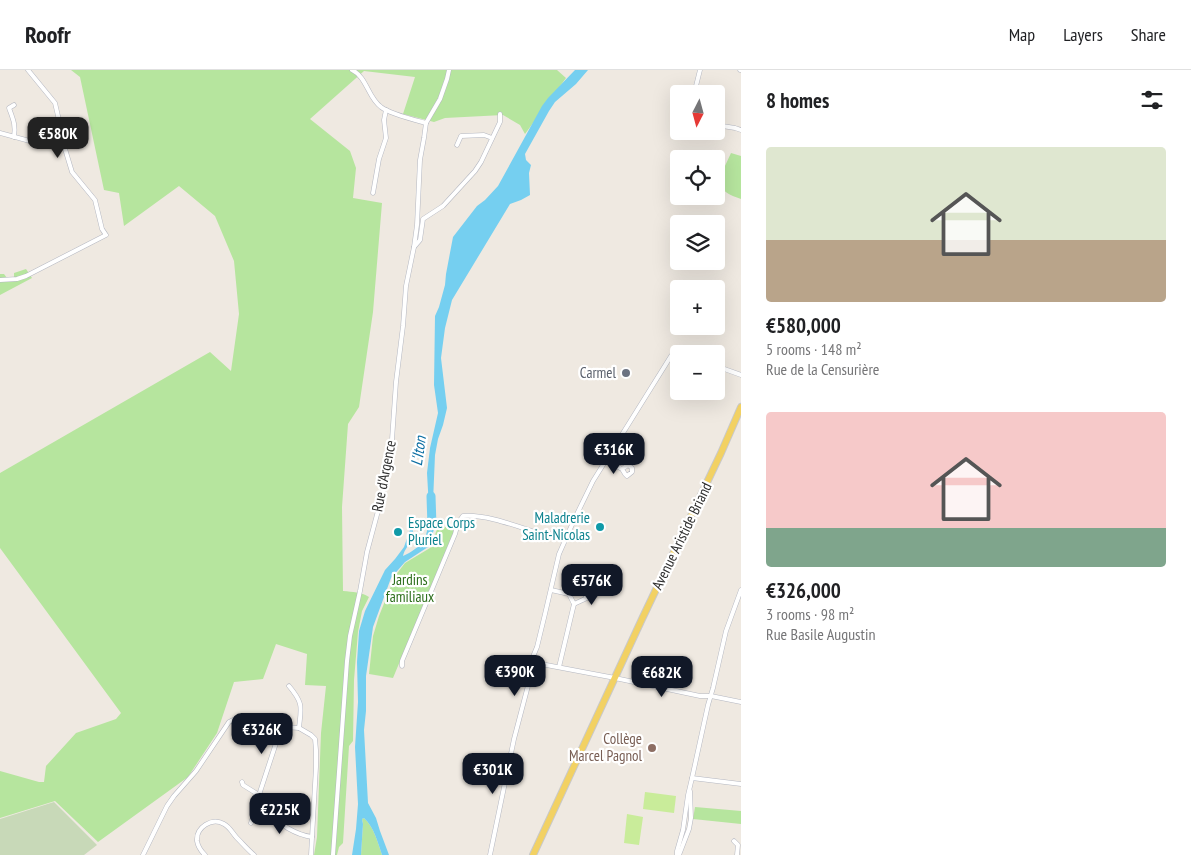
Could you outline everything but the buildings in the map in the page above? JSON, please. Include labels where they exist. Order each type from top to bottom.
[{"type":"main road","name":"Avenue Aristide Briand","points":[[533,855],[741,407]]},
{"type":"street","points":[[0,280],[26,276],[106,235],[102,229],[95,200],[72,172],[62,139],[55,103],[28,70]]},
{"type":"street","points":[[352,70],[358,73],[380,107],[426,123]]},
{"type":"street","name":"Rue d'Argence","points":[[333,855],[350,636],[366,552],[390,459],[406,286],[417,225],[420,160],[426,123],[440,99],[449,70]]},
{"type":"street","points":[[696,85],[700,70]]},
{"type":"street","points":[[14,106],[9,108],[14,121],[14,137]]},
{"type":"street","points":[[373,193],[379,159],[386,138],[384,120],[386,110]]},
{"type":"street","points":[[414,247],[420,240],[425,216],[444,206],[481,162],[500,122],[500,114]]},
{"type":"street","points":[[725,126],[741,130]]},
{"type":"street","points":[[0,133],[37,143],[62,139]]},
{"type":"street","points":[[456,145],[461,136],[484,135],[492,138]]},
{"type":"street","points":[[490,855],[514,739],[529,682],[532,659],[537,648],[559,554],[593,481],[670,358]]},
{"type":"street","points":[[725,369],[741,375]]},
{"type":"street","points":[[606,460],[622,469]]},
{"type":"street","points":[[402,666],[402,661],[458,523],[463,516],[481,517],[545,535],[549,533],[550,536],[565,539]]},
{"type":"street","points":[[550,590],[569,594],[581,587],[587,598],[574,604]]},
{"type":"street","points":[[678,855],[677,851],[683,830],[688,795],[708,705],[726,631],[741,590]]},
{"type":"street","points":[[559,667],[574,604],[569,594]]},
{"type":"street","points":[[532,659],[541,664],[700,696],[711,696],[741,702]]},
{"type":"street","points":[[289,686],[301,705],[299,728]]},
{"type":"street","points":[[143,855],[167,806],[174,796],[196,771],[229,722],[241,717],[281,728],[299,728],[315,739],[316,767],[311,855]]},
{"type":"street","points":[[281,728],[259,795],[260,808],[289,830],[312,837]]},
{"type":"street","points":[[692,778],[741,784]]},
{"type":"street","points":[[242,782],[242,785],[259,795]]},
{"type":"street","points":[[251,823],[254,814],[260,808]]},
{"type":"street","points":[[205,855],[199,847],[198,835],[205,825],[210,822],[217,822],[226,826],[254,855]]},
{"type":"street","points":[[734,841],[738,846],[737,855]]},
{"type":"green space","points":[[71,70],[557,70],[566,78],[525,134],[520,125],[503,115],[445,118],[434,122],[403,114],[415,77],[364,71],[310,119],[350,151],[356,168],[353,198],[382,203],[373,312],[359,407],[348,424],[342,507],[343,591],[360,593],[369,597],[362,611],[358,632],[354,680],[353,741],[349,746],[343,843],[339,847],[337,855],[314,855],[317,837],[321,733],[326,686],[305,685],[307,654],[276,644],[263,679],[234,682],[217,733],[188,777],[98,842],[55,801],[0,818],[0,771],[44,782],[46,766],[76,733],[116,719],[121,713],[0,548],[0,473],[210,352],[231,371],[239,314],[234,261],[215,216],[179,186],[124,226],[119,193],[104,190],[80,77]]},
{"type":"green space","points":[[731,153],[741,156],[741,199],[725,191],[725,166]]},
{"type":"green space","points":[[26,269],[32,278],[0,295],[0,274],[4,274],[7,278],[14,277],[14,273]]},
{"type":"green space","name":"Jardins familiaux","points":[[439,524],[454,531],[393,678],[369,674],[373,636],[395,576],[405,563],[430,548]]},
{"type":"green space","points":[[645,792],[676,796],[674,813],[643,809]]},
{"type":"green space","points":[[54,802],[97,845],[84,855],[0,855],[0,819]]},
{"type":"green space","points":[[695,807],[741,811],[741,824],[693,819]]},
{"type":"green space","points":[[627,814],[643,817],[639,845],[624,843]]},
{"type":"green space","points":[[364,818],[373,830],[382,855],[361,855],[362,819]]},
{"type":"water","points":[[575,70],[588,70],[576,84],[555,102],[525,154],[526,160],[531,165],[529,173],[530,195],[510,204],[452,300],[445,328],[441,358],[447,408],[435,455],[434,508],[429,508],[427,473],[430,448],[438,413],[434,385],[435,316],[445,285],[453,237],[477,206],[498,186],[542,106]]},
{"type":"water","points":[[436,514],[435,526],[428,547],[405,562],[391,578],[373,627],[366,676],[364,730],[368,803],[376,818],[389,855],[382,855],[373,830],[364,818],[362,819],[361,855],[352,855],[358,804],[355,747],[359,631],[365,611],[385,570],[404,547],[414,518],[416,519],[412,538],[403,556],[420,545],[426,536],[428,516]]},
{"type":"waterway","name":"L'Iton","points":[[431,496],[432,526]]},
{"type":"place","name":"Carmel","points":[[626,373]]},
{"type":"place","name":"Maladrerie Saint-Nicolas","points":[[600,527]]},
{"type":"place","name":"Espace Corps Pluriel","points":[[398,532]]},
{"type":"place","name":"Collège Marcel Pagnol","points":[[652,748]]}]
